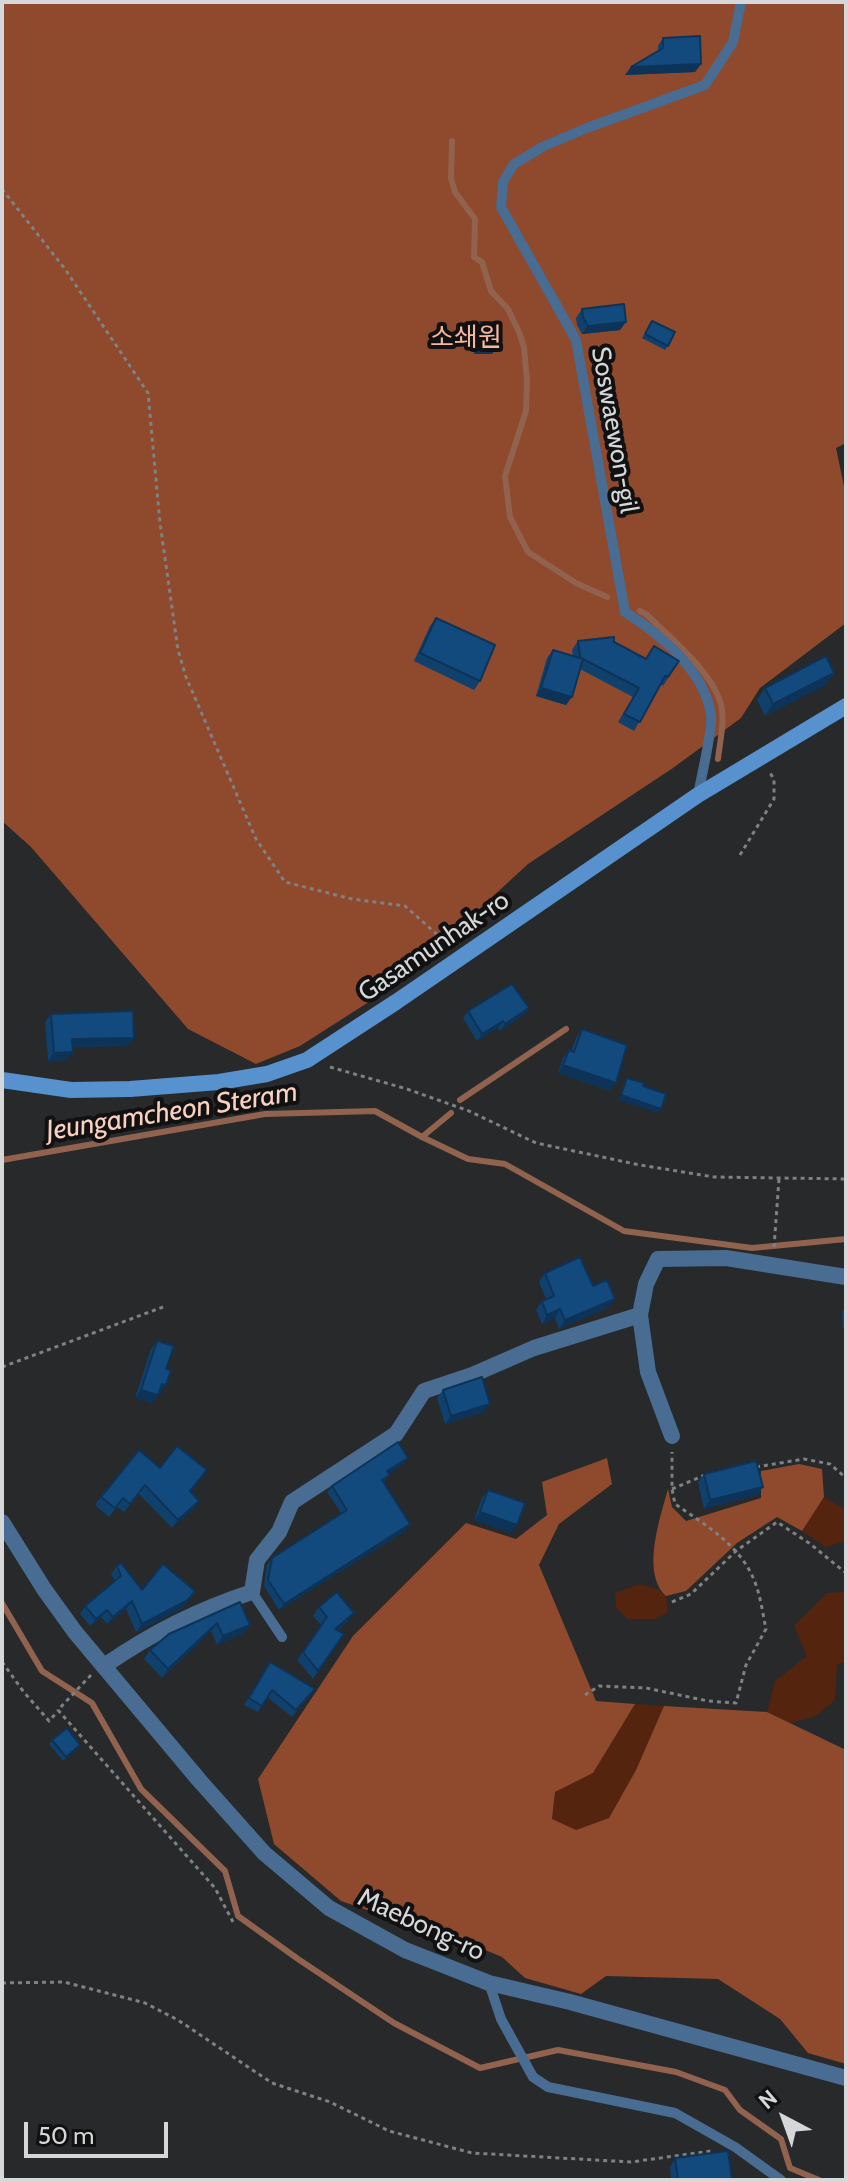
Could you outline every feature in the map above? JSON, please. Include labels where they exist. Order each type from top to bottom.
[{"type":"main road","name":"Gasamunhak-ro","points":[[2,1080],[71,1090],[130,1089],[219,1082],[267,1074],[307,1060],[698,795],[846,706]]},
{"type":"street","points":[[672,1436],[648,1372],[640,1315],[646,1284],[658,1259],[726,1258],[846,1277]]},
{"type":"street","points":[[98,1670],[143,1639],[212,1605],[252,1592],[257,1560],[279,1532],[292,1502],[396,1434],[424,1391],[472,1375],[534,1348],[640,1315]]},
{"type":"street","name":"Maebong-ro","points":[[2,1522],[98,1670],[264,1853],[329,1908],[405,1950],[489,1983],[570,2002],[846,2078]]},
{"type":"lane","name":"Soswaewon-gil","points":[[698,795],[712,717],[702,687],[683,661],[652,630],[625,612],[576,340],[501,207],[503,182],[514,164],[544,146],[705,85],[733,42],[741,2]]},
{"type":"lane","points":[[252,1592],[282,1637]]},
{"type":"lane","points":[[489,1983],[501,2019],[533,2077],[548,2087],[675,2113],[735,2147],[781,2180]]},
{"type":"path","points":[[2,189],[65,269],[148,393],[160,523],[178,650],[186,677],[256,839],[285,882],[352,899],[405,906],[463,956]]},
{"type":"path","points":[[740,855],[774,799],[774,779],[760,756]]},
{"type":"path","points":[[307,1060],[469,1111],[536,1143],[714,1177],[846,1179]]},
{"type":"path","points":[[773,1256],[779,1179]]},
{"type":"path","points":[[2,1367],[163,1307]]},
{"type":"path","points":[[585,1695],[599,1686],[646,1688],[708,1701],[736,1703],[746,1665],[766,1629],[755,1583],[736,1551],[713,1529],[675,1504],[672,1436]]},
{"type":"path","points":[[747,1468],[804,1459],[830,1464],[846,1478]]},
{"type":"path","points":[[672,1489],[704,1475]]},
{"type":"path","points":[[672,1602],[691,1594],[736,1551],[777,1522],[846,1573]]},
{"type":"path","points":[[2,1662],[49,1721],[98,1670]]},
{"type":"path","points":[[59,1709],[215,1888],[233,1922]]},
{"type":"path","points":[[2,1983],[64,1982],[145,2003],[178,2020],[272,2083],[330,2102],[389,2131],[472,2153],[631,2162],[735,2147]]},
{"type":"shaded area","points":[[824,1497],[846,1510],[844,1541],[826,1547],[802,1531]]},
{"type":"shaded area","points":[[640,1584],[659,1590],[666,1596],[668,1612],[655,1619],[628,1619],[616,1608],[615,1593]]},
{"type":"shaded area","points":[[846,1592],[846,1661],[837,1665],[835,1700],[816,1716],[790,1723],[767,1712],[775,1681],[807,1656],[794,1626],[827,1593]]},
{"type":"shaded area","points":[[635,1704],[664,1706],[636,1770],[609,1818],[576,1830],[552,1820],[555,1792],[593,1773]]},
{"type":"green space","name":"소쇄원","points":[[2,2],[846,2],[846,443],[836,448],[846,496],[846,623],[760,688],[741,718],[673,768],[528,864],[400,982],[300,1046],[256,1064],[188,1029],[31,847],[2,821]]},
{"type":"green space","points":[[607,1458],[612,1484],[559,1524],[539,1565],[596,1701],[635,1704],[593,1773],[555,1792],[552,1819],[576,1830],[609,1818],[636,1770],[664,1706],[767,1712],[846,1750],[846,2064],[808,2053],[780,2019],[718,1979],[606,1976],[581,1994],[525,1978],[502,1957],[425,1925],[379,1897],[373,1912],[341,1901],[274,1844],[258,1779],[353,1636],[466,1523],[516,1539],[547,1515],[542,1482]]},
{"type":"green space","points":[[799,1464],[822,1469],[824,1497],[802,1531],[777,1517],[737,1543],[686,1591],[666,1596],[655,1574],[654,1560],[657,1530],[668,1489],[672,1507],[686,1521],[761,1498],[761,1471]]},
{"type":"building","points":[[700,36],[701,64],[631,67],[663,48],[663,38]]},
{"type":"building","points":[[624,304],[626,322],[588,326],[583,317],[582,309]]},
{"type":"building","points":[[652,321],[675,332],[668,346],[645,334]]},
{"type":"building","points":[[480,322],[498,322],[498,345],[480,345]]},
{"type":"building","points":[[436,618],[495,645],[480,681],[420,653]]},
{"type":"building","points":[[614,637],[614,642],[646,659],[654,646],[679,661],[668,677],[665,676],[640,722],[624,714],[639,688],[580,657],[578,641]]},
{"type":"building","points":[[553,650],[583,659],[572,697],[541,688]]},
{"type":"building","points":[[826,656],[834,673],[773,704],[765,688]]},
{"type":"building","points":[[512,984],[529,1008],[482,1034],[468,1011]]},
{"type":"building","points":[[133,1011],[134,1038],[72,1039],[73,1052],[54,1053],[51,1014]]},
{"type":"building","points":[[582,1029],[627,1045],[616,1083],[563,1065],[569,1050],[574,1052]]},
{"type":"building","points":[[627,1078],[666,1094],[661,1109],[621,1095]]},
{"type":"building","points":[[580,1257],[593,1286],[607,1280],[615,1299],[565,1320],[560,1309],[547,1315],[542,1301],[554,1296],[545,1273]]},
{"type":"building","points":[[157,1341],[174,1346],[166,1369],[171,1370],[166,1385],[162,1384],[158,1395],[141,1390]]},
{"type":"building","points":[[482,1377],[490,1404],[451,1416],[443,1390]]},
{"type":"building","points":[[398,1442],[408,1458],[387,1471],[390,1475],[382,1480],[410,1524],[284,1604],[268,1580],[272,1558],[347,1510],[332,1486]]},
{"type":"building","points":[[177,1446],[207,1470],[190,1491],[199,1501],[178,1520],[145,1485],[130,1504],[123,1498],[115,1508],[101,1497],[139,1450],[160,1468]]},
{"type":"building","points":[[756,1461],[763,1487],[710,1500],[704,1474]]},
{"type":"building","points":[[488,1490],[525,1503],[517,1525],[480,1512]]},
{"type":"building","points":[[121,1563],[142,1590],[163,1564],[195,1591],[188,1600],[142,1624],[132,1601],[113,1617],[107,1610],[96,1619],[85,1606],[121,1576],[117,1566]]},
{"type":"building","points":[[337,1592],[354,1613],[335,1629],[344,1634],[318,1671],[303,1652],[327,1617],[319,1607]]},
{"type":"building","points":[[240,1602],[250,1625],[223,1636],[217,1623],[168,1669],[150,1650],[169,1634]]},
{"type":"building","points":[[270,1662],[315,1689],[296,1710],[272,1690],[262,1706],[249,1698]]},
{"type":"building","points":[[67,1728],[80,1745],[66,1757],[52,1740]]},
{"type":"building","points":[[728,2151],[732,2180],[678,2180],[675,2158]]},
{"type":"waterway","points":[[452,141],[451,178],[455,192],[475,219],[474,257],[482,262],[491,291],[508,309],[524,347],[526,411],[505,476],[510,517],[528,552],[576,583],[607,597]]},
{"type":"waterway","points":[[640,611],[689,655],[716,692],[722,717],[718,759]]},
{"type":"waterway","points":[[460,1100],[566,1029]]},
{"type":"waterway","name":"Jeungamcheon Steram","points":[[2,1160],[265,1114],[375,1111],[468,1159],[505,1164],[624,1231],[752,1248],[846,1239]]},
{"type":"waterway","points":[[422,1137],[451,1113]]},
{"type":"waterway","points":[[2,1603],[42,1671],[92,1703],[141,1789],[225,1871],[238,1916],[298,1959],[394,2023],[480,2068],[558,2050],[676,2072],[725,2090],[740,2110],[781,2139],[790,2168],[819,2180]]}]
